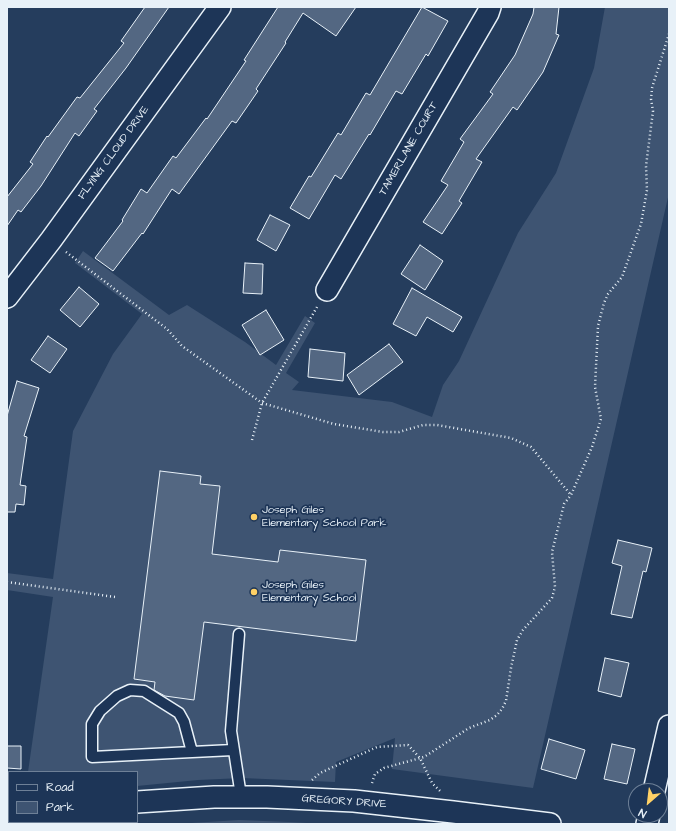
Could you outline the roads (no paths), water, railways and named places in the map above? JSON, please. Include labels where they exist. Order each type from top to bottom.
[{"type":"street","name":"FLYING CLOUD DRIVE","points":[[7,297],[51,240],[220,7]]},
{"type":"street","name":"TAMERLANE COURT","points":[[327,290],[488,13],[490,7]]},
{"type":"street","points":[[656,783],[669,726]]},
{"type":"street","name":"GREGORY DRIVE","points":[[138,802],[214,796],[354,801],[550,824]]},
{"type":"lane","points":[[239,634],[231,731],[241,796]]},
{"type":"lane","points":[[192,752],[184,722],[179,713],[144,692],[130,690],[117,696],[100,711],[92,724],[92,757],[234,750]]},
{"type":"place","name":"Joseph Giles Elementary School Park","points":[[254,517]]},
{"type":"place","name":"Joseph Giles Elementary School","points":[[254,592]]}]
